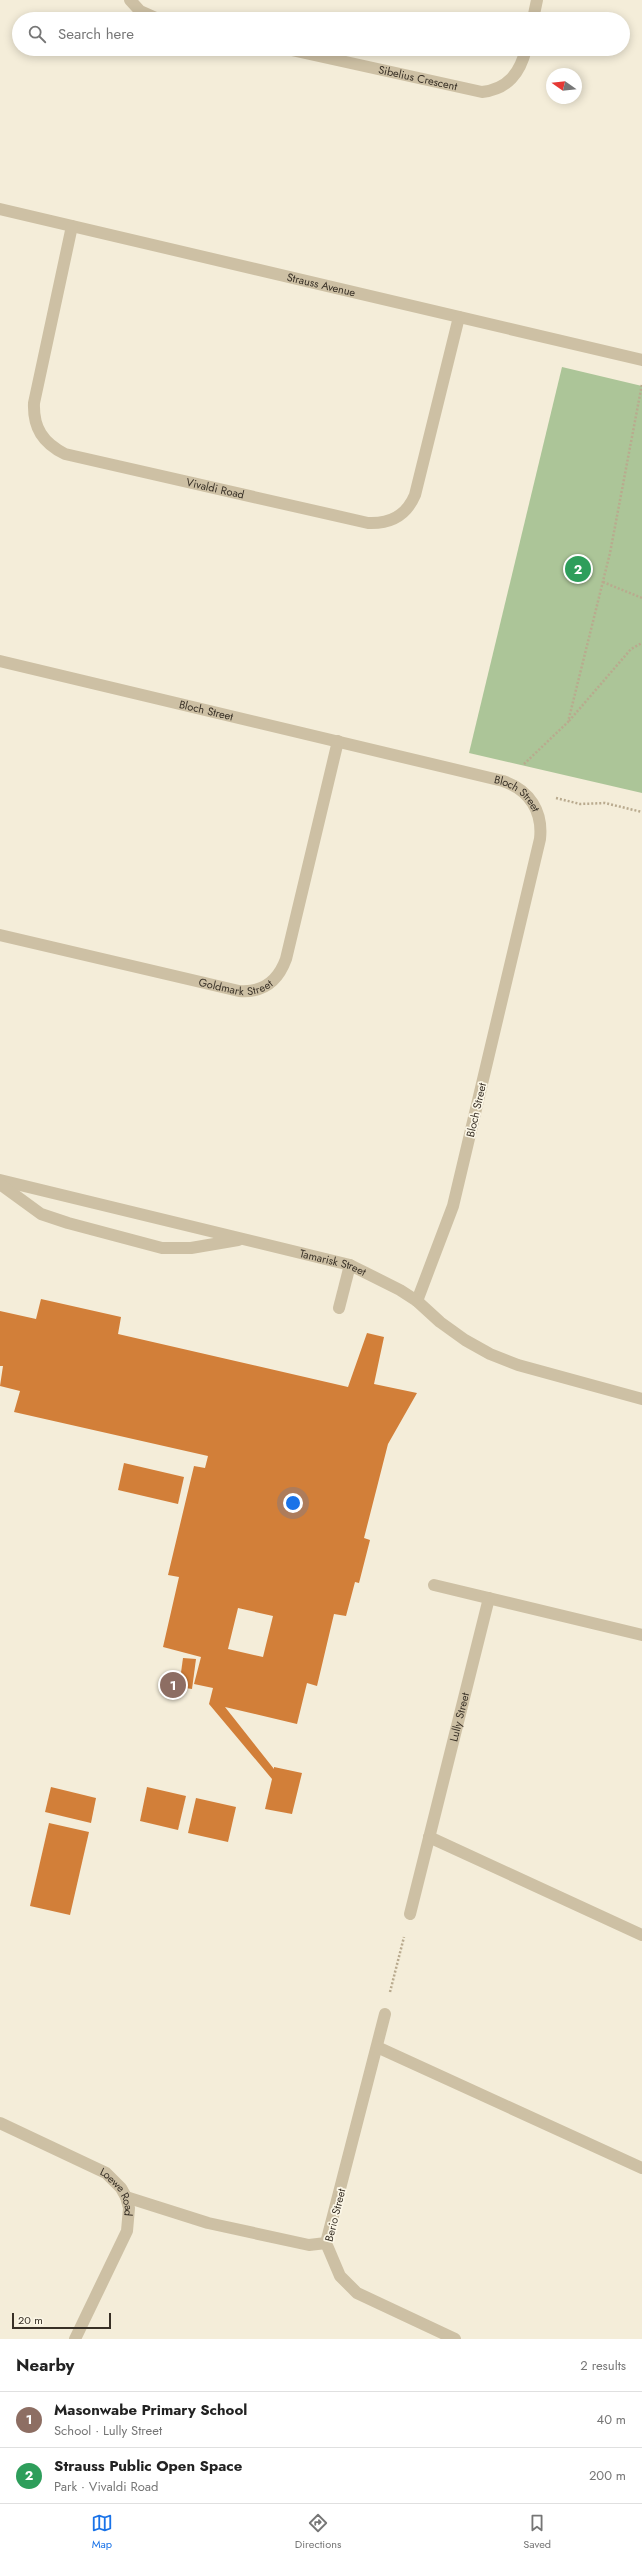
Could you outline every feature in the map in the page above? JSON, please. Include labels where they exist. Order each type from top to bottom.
[{"type":"street","points":[[130,0],[142,12]]},
{"type":"street","points":[[534,12],[537,0]]},
{"type":"street","name":"Sibelius Crescent","points":[[319,56],[482,92],[502,87],[512,79],[520,68],[524,56]]},
{"type":"street","name":"Strauss Avenue","points":[[0,209],[642,360]]},
{"type":"street","name":"Vivaldi Road","points":[[72,226],[34,403],[36,424],[39,433],[46,442],[65,454],[368,523],[388,522],[405,512],[416,495],[459,318]]},
{"type":"street","name":"Bloch Street","points":[[0,661],[338,741],[515,785],[527,795],[536,807],[541,828],[540,839],[453,1206],[417,1301]]},
{"type":"street","name":"Goldmark Street","points":[[0,935],[239,991],[249,992],[266,987],[282,970],[286,959],[338,741]]},
{"type":"street","name":"Tamarisk Street","points":[[0,1180],[350,1265],[417,1301],[440,1322],[464,1340],[490,1354],[518,1365],[642,1399]]},
{"type":"street","points":[[0,1184],[41,1214],[68,1224],[162,1248],[191,1248],[243,1239]]},
{"type":"street","points":[[339,1308],[350,1265]]},
{"type":"street","points":[[434,1585],[642,1635]]},
{"type":"street","name":"Lully Street","points":[[410,1914],[489,1598]]},
{"type":"street","points":[[429,1837],[642,1935]]},
{"type":"street","name":"Berio Street","points":[[385,2014],[326,2243],[340,2276],[357,2292],[454,2339]]},
{"type":"street","points":[[377,2047],[642,2168]]},
{"type":"street","name":"Loewe Road","points":[[0,2123],[106,2173],[121,2188],[126,2197],[129,2214],[127,2231],[75,2339]]},
{"type":"street","points":[[126,2197],[208,2223],[309,2245],[326,2243]]},
{"type":"path","points":[[568,722],[603,582],[642,383]]},
{"type":"path","points":[[603,582],[642,598]]},
{"type":"path","points":[[515,785],[523,765],[568,722],[631,649],[642,643]]},
{"type":"path","points":[[536,807],[555,797],[580,804],[605,803],[642,812]]},
{"type":"path","points":[[385,2014],[410,1914]]},
{"type":"green space","points":[[562,367],[642,386],[642,793],[469,753]]},
{"type":"building","points":[[41,1299],[121,1317],[118,1334],[348,1387],[367,1333],[384,1337],[374,1384],[417,1393],[388,1444],[364,1538],[370,1540],[359,1583],[355,1582],[346,1616],[334,1614],[317,1686],[307,1683],[297,1724],[225,1707],[274,1769],[274,1767],[302,1773],[292,1814],[265,1809],[272,1779],[209,1704],[213,1688],[194,1684],[201,1657],[163,1647],[179,1577],[168,1575],[194,1466],[205,1468],[208,1456],[14,1412],[20,1391],[0,1386],[3,1366],[0,1366],[0,1311],[36,1319]],"holes":[[[238,1608],[273,1616],[263,1657],[228,1649]]]},
{"type":"building","points":[[124,1463],[184,1477],[178,1504],[118,1490]]},
{"type":"building","points":[[183,1658],[196,1659],[192,1689],[179,1687]]},
{"type":"building","points":[[51,1787],[96,1798],[91,1823],[45,1812]]},
{"type":"building","points":[[147,1787],[186,1796],[178,1830],[140,1821]]},
{"type":"building","points":[[196,1798],[236,1807],[228,1842],[188,1833]]},
{"type":"building","points":[[49,1823],[89,1832],[70,1915],[30,1906]]},
{"type":"place","name":"Strauss Public Open Space","points":[[578,569]]},
{"type":"place","name":"Masonwabe Primary School","points":[[173,1685]]}]
